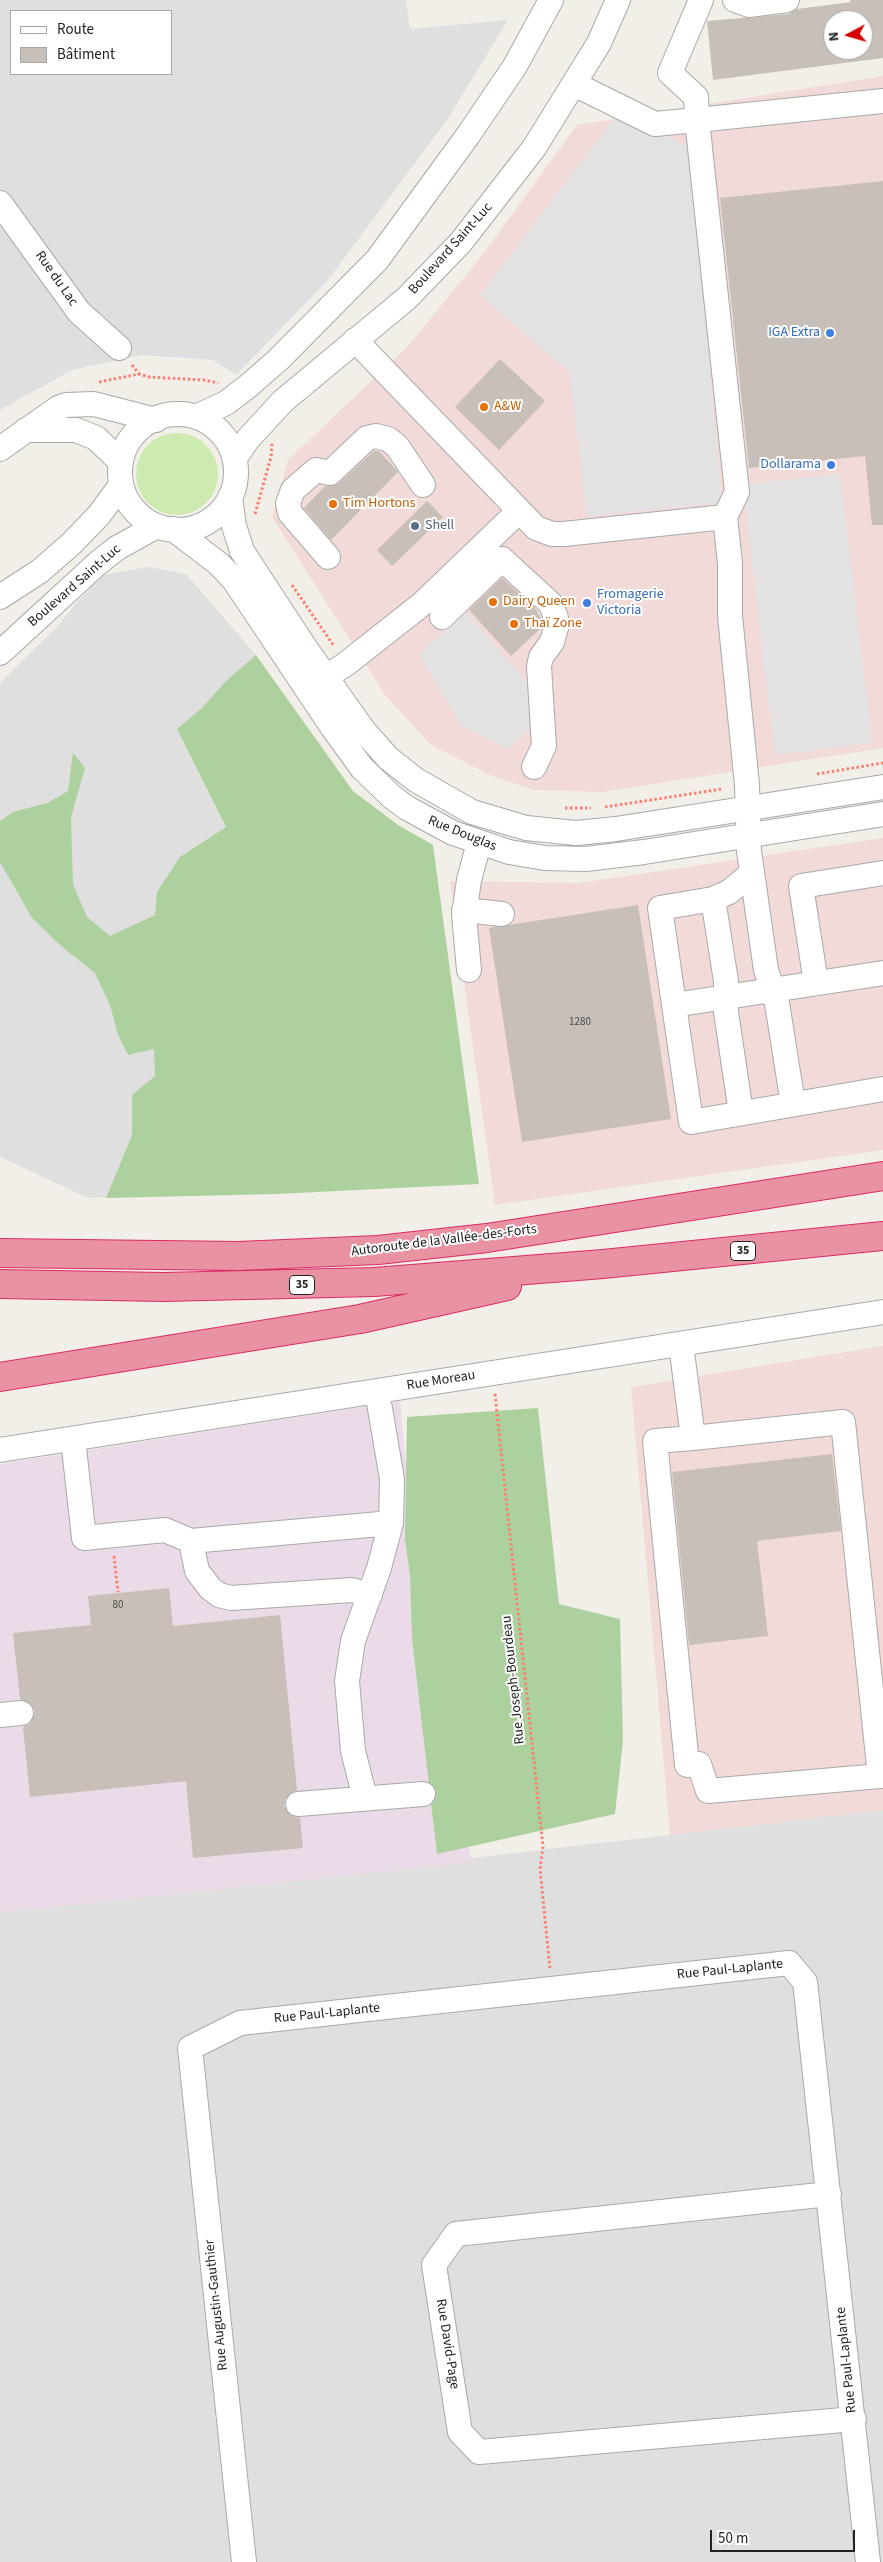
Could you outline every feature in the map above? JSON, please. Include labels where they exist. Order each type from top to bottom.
[{"type":"highway","name":"Autoroute de la Vallée-des-Forts","points":[[0,1253],[238,1256],[378,1250],[487,1238],[883,1176]]},
{"type":"highway","points":[[0,1235],[59,1254]]},
{"type":"highway","name":"35","points":[[0,1284],[155,1287],[306,1285],[604,1264],[883,1236]]},
{"type":"highway","points":[[0,1377],[360,1319],[604,1264]]},
{"type":"street","points":[[0,449],[58,408],[80,403],[104,406],[126,414],[156,420],[178,416],[198,416],[226,403],[243,391],[278,360],[377,260],[469,134],[514,66],[551,0]]},
{"type":"street","name":"Boulevard Saint-Luc","points":[[235,458],[248,439],[283,401],[354,340],[407,298],[461,242],[534,148],[599,43],[618,0]]},
{"type":"street","points":[[702,0],[670,73],[696,96],[737,492],[725,517],[730,563],[730,616],[748,807],[748,836],[766,970],[777,1003],[793,1104]]},
{"type":"street","points":[[735,0],[749,5],[786,0]]},
{"type":"street","points":[[574,84],[655,124],[883,101]]},
{"type":"street","name":"Rue du Lac","points":[[0,203],[79,312],[119,348]]},
{"type":"street","points":[[354,340],[536,528],[552,534],[564,534],[725,517]]},
{"type":"street","points":[[26,430],[76,430],[96,438],[121,474],[132,510],[146,522],[164,528],[196,525],[207,520],[230,497],[236,478],[235,458],[224,436],[216,427],[198,416]]},
{"type":"street","points":[[0,597],[33,576],[71,544],[99,515],[121,474],[125,452],[136,433],[156,420]]},
{"type":"street","points":[[328,557],[290,513],[288,503],[293,490],[316,470],[330,473],[368,438],[376,436],[388,439],[397,446],[423,485]]},
{"type":"street","name":"Rue Douglas","points":[[230,497],[234,526],[242,551],[317,683],[362,768],[392,798],[421,817],[479,843],[527,856],[586,859],[635,854],[883,814]]},
{"type":"street","points":[[317,683],[422,604],[520,511]]},
{"type":"street","name":"Boulevard Saint-Luc","points":[[0,653],[98,563],[117,548],[164,528]]},
{"type":"street","name":"Rue Douglas","points":[[164,528],[219,564],[317,683],[364,730],[388,758],[434,792],[472,812],[544,831],[576,833],[616,829],[883,787]]},
{"type":"street","points":[[442,617],[502,559],[551,604],[556,618],[556,628],[552,642],[541,657],[539,666],[544,746],[534,767]]},
{"type":"street","points":[[469,970],[464,910],[479,843]]},
{"type":"street","points":[[752,873],[729,892],[713,899],[660,908],[690,1122],[883,1089]]},
{"type":"street","points":[[816,983],[801,886],[883,873]]},
{"type":"street","points":[[713,899],[726,981],[726,1012],[741,1113]]},
{"type":"street","points":[[464,910],[502,914]]},
{"type":"street","points":[[674,1005],[883,973]]},
{"type":"street","name":"Rue Moreau","points":[[0,1450],[883,1312]]},
{"type":"street","points":[[681,1344],[693,1438]]},
{"type":"street","points":[[365,1798],[349,1724],[347,1681],[352,1641],[370,1595],[388,1540],[391,1523],[392,1479],[377,1391]]},
{"type":"street","points":[[843,1422],[880,1776],[708,1792],[699,1764],[687,1765],[655,1441],[693,1438],[843,1422]]},
{"type":"street","points":[[73,1439],[84,1538],[165,1530],[191,1541],[391,1523]]},
{"type":"street","points":[[191,1541],[197,1571],[210,1588],[219,1595],[231,1598],[352,1590],[370,1595]]},
{"type":"street","points":[[298,1804],[423,1794]]},
{"type":"street","name":"Rue Paul-Laplante","points":[[190,2048],[240,2023],[789,1963],[805,1982],[854,2419],[868,2562]]},
{"type":"street","name":"Rue Augustin-Gauthier","points":[[190,2048],[244,2562]]},
{"type":"street","name":"Rue David-Page","points":[[829,2194],[456,2234],[434,2265],[460,2432],[479,2452],[854,2419]]},
{"type":"path","points":[[139,374],[148,377],[213,381],[222,386]]},
{"type":"path","points":[[254,518],[273,449],[269,435]]},
{"type":"path","points":[[290,583],[336,649]]},
{"type":"path","points":[[812,774],[883,763]]},
{"type":"path","name":"Rue Joseph-Bourdeau","points":[[495,1393],[543,1847],[540,1876],[550,1973]]},
{"type":"path","points":[[115,1563],[118,1592]]},
{"type":"shaded area","points":[[0,0],[406,0],[410,29],[508,20],[447,120],[328,280],[236,375],[213,360],[142,355],[72,370],[0,410]]},
{"type":"shaded area","points":[[883,76],[883,748],[603,792],[534,790],[492,776],[431,745],[385,695],[272,517],[288,460],[409,345],[484,253],[577,125]]},
{"type":"shaded area","points":[[620,111],[689,147],[722,502],[587,516],[570,373],[480,295]]},
{"type":"shaded area","points":[[840,474],[872,743],[775,755],[743,485]]},
{"type":"shaded area","points":[[148,567],[186,574],[256,655],[226,681],[226,852],[245,1002],[132,1095],[132,1135],[106,1198],[86,1197],[0,1157],[0,683],[57,627],[78,601],[104,575]]},
{"type":"shaded area","points":[[466,612],[527,682],[534,725],[507,749],[462,726],[419,654]]},
{"type":"shaded area","points":[[883,838],[883,1150],[495,1205],[450,881],[579,883]]},
{"type":"shaded area","points":[[883,1346],[883,1810],[670,1835],[631,1387]]},
{"type":"shaded area","points":[[400,1401],[429,1718],[447,1747],[472,1862],[0,1913],[0,1464]]},
{"type":"shaded area","points":[[883,1810],[883,2562],[0,2562],[0,1913]]},
{"type":"green space","points":[[177,433],[193,436],[206,445],[215,458],[218,474],[215,490],[206,503],[193,512],[177,515],[161,512],[148,503],[139,490],[136,474],[139,458],[148,445],[161,436]]},
{"type":"green space","points":[[256,655],[353,791],[398,825],[433,845],[479,1184],[277,1194],[106,1198],[132,1135],[132,1095],[155,1076],[154,1049],[128,1055],[118,1035],[110,1005],[95,973],[60,945],[32,918],[0,862],[0,821],[13,812],[47,803],[68,791],[73,753],[85,768],[71,817],[73,884],[87,917],[110,936],[155,915],[157,892],[180,857],[226,827],[177,729],[203,707],[226,681]]},
{"type":"green space","points":[[538,1408],[559,1604],[620,1619],[623,1741],[615,1814],[437,1854],[412,1639],[410,1575],[405,1540],[407,1417]]},
{"type":"building","points":[[850,0],[883,0],[883,58],[873,59],[873,10],[823,10],[823,60],[868,60],[713,80],[707,21],[789,14],[797,9],[851,2]]},
{"type":"building","points":[[883,181],[883,525],[872,525],[865,456],[749,468],[720,198]]},
{"type":"building","points":[[500,359],[545,401],[499,450],[455,407]]},
{"type":"building","points":[[374,451],[379,451],[398,472],[331,540],[304,508],[325,486],[333,486],[339,483]]},
{"type":"building","points":[[427,501],[443,517],[392,566],[377,550]]},
{"type":"building","points":[[502,578],[535,608],[542,620],[542,627],[511,656],[469,610]]},
{"type":"building","points":[[638,905],[671,1119],[522,1142],[489,928]]},
{"type":"building","points":[[832,1454],[841,1531],[757,1541],[768,1636],[689,1645],[672,1472]]},
{"type":"building","points":[[169,1588],[173,1626],[280,1615],[297,1790],[286,1798],[284,1806],[292,1816],[300,1818],[303,1848],[193,1858],[186,1781],[30,1797],[23,1727],[29,1724],[35,1712],[32,1705],[20,1699],[13,1633],[91,1625],[88,1596]]},
{"type":"place","name":"IGA Extra","points":[[830,333]]},
{"type":"place","name":"A&W","points":[[484,407]]},
{"type":"place","name":"Dollarama","points":[[831,465]]},
{"type":"place","name":"Tim Hortons","points":[[333,504]]},
{"type":"place","name":"Shell","points":[[415,526]]},
{"type":"place","name":"Dairy Queen","points":[[493,602]]},
{"type":"place","name":"Fromagerie Victoria","points":[[587,603]]},
{"type":"place","name":"Thaï Zone","points":[[514,624]]}]
